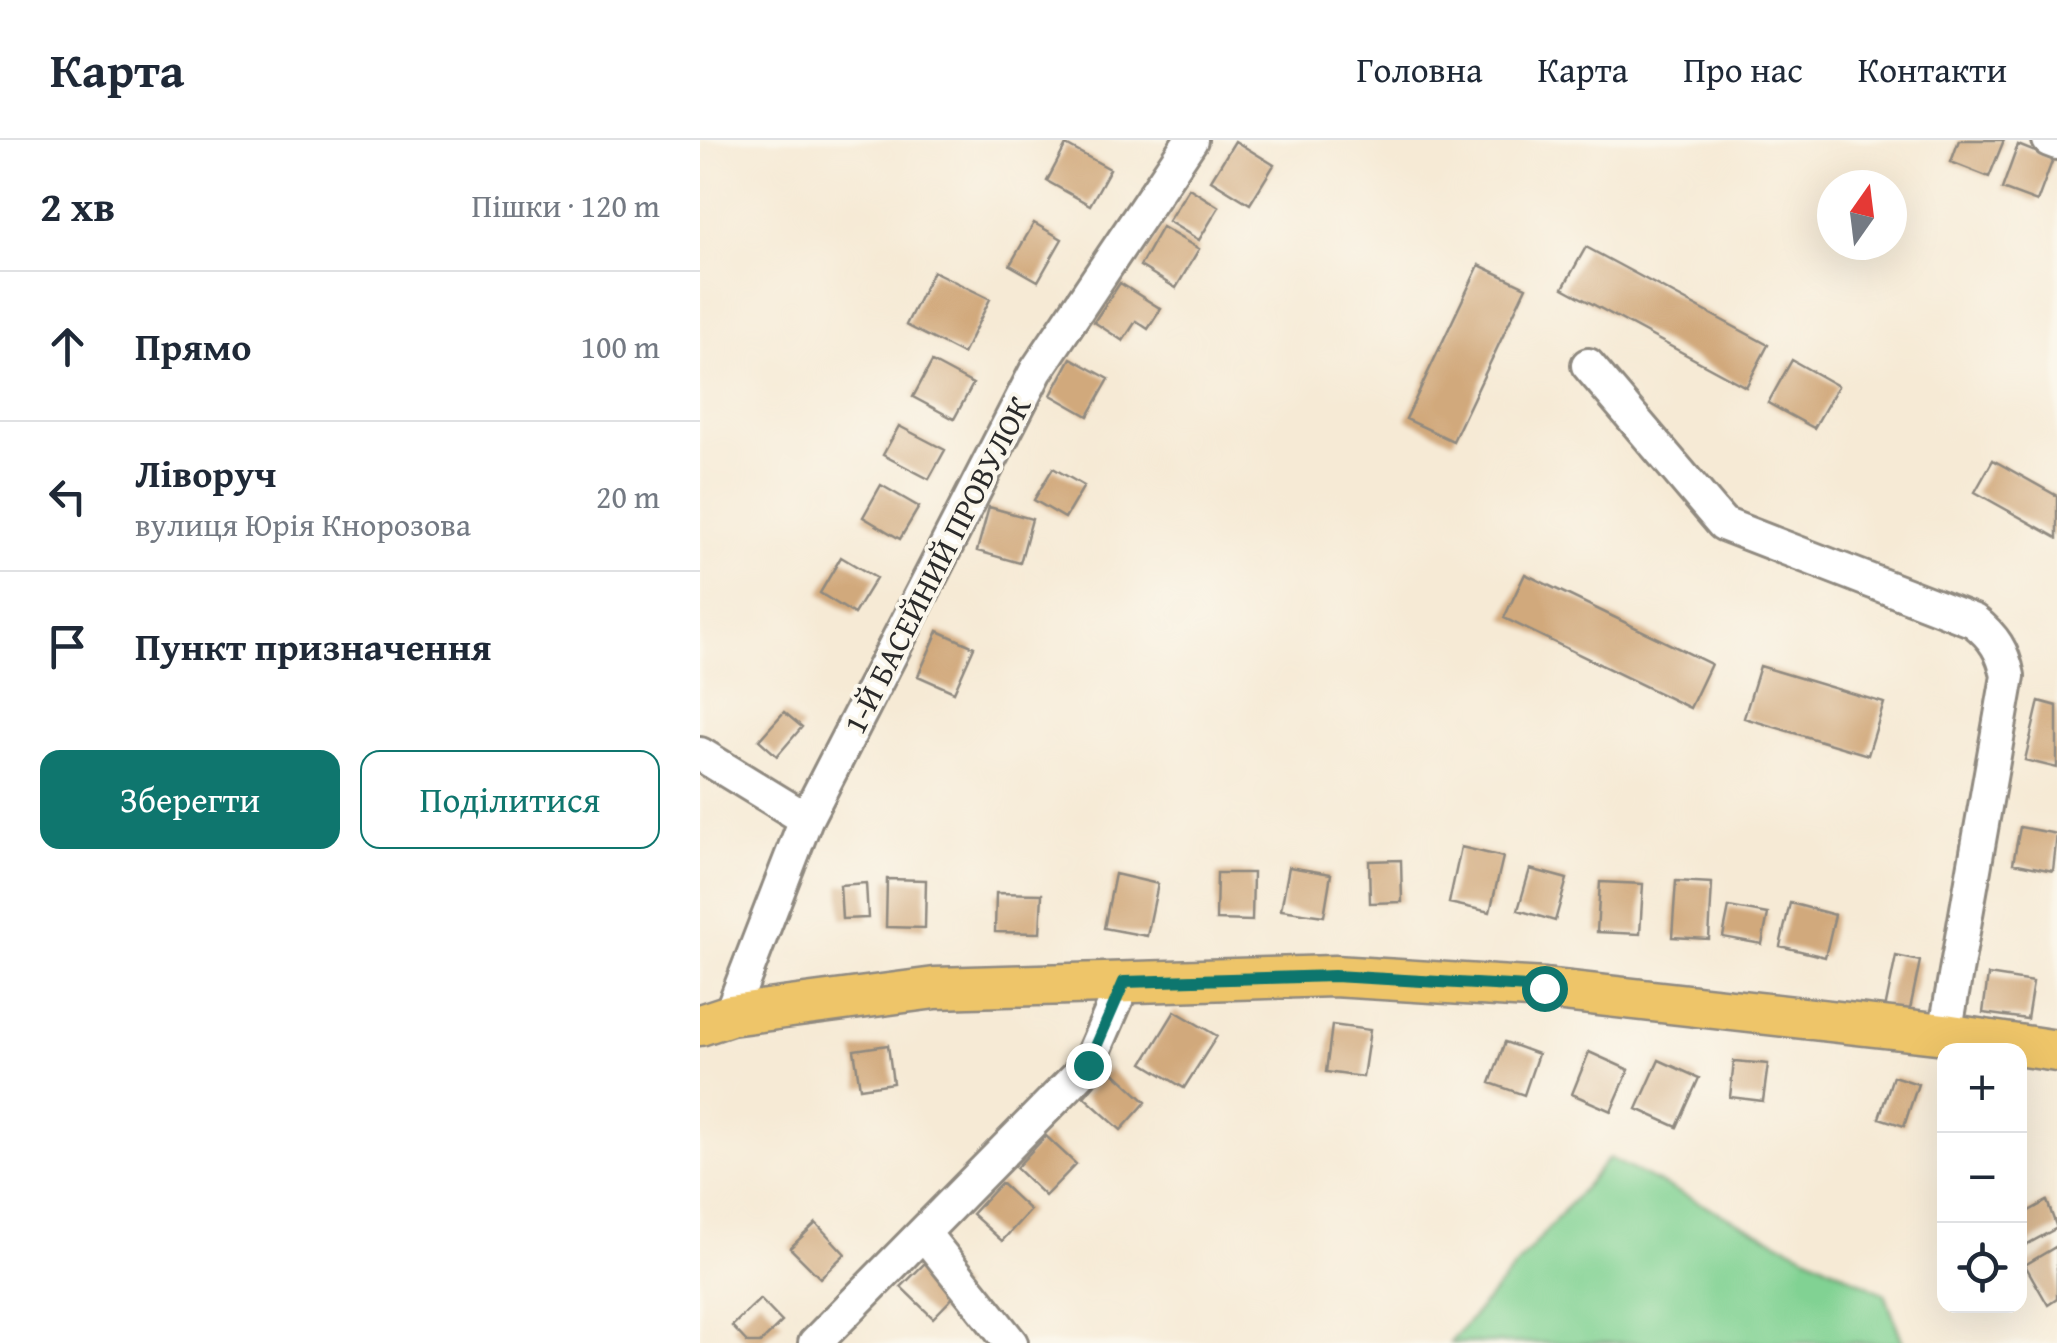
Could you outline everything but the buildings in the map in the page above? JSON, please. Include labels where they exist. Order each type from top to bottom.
[{"type":"main road","points":[[715,1020],[935,988],[1334,976],[1544,988],[1945,1034],[2057,1052]]},
{"type":"street","name":"1-Й БАСЕЙНИЙ ПРОВУЛОК","points":[[715,1020],[806,819],[1036,371],[1191,140]]},
{"type":"street","points":[[2049,140],[2057,143]]},
{"type":"street","points":[[1588,365],[1723,524],[1974,620],[1992,635],[2003,654],[2008,676],[1945,1034]]},
{"type":"street","points":[[700,754],[806,819]]},
{"type":"street","points":[[815,1343],[1088,1065],[1124,982]]},
{"type":"street","points":[[925,1235],[1011,1343]]},
{"type":"green space","points":[[1609,1158],[1885,1294],[1903,1343],[1450,1343]]},
{"type":"route","points":[[1088,1065],[1124,982],[1334,976],[1544,988]]}]
